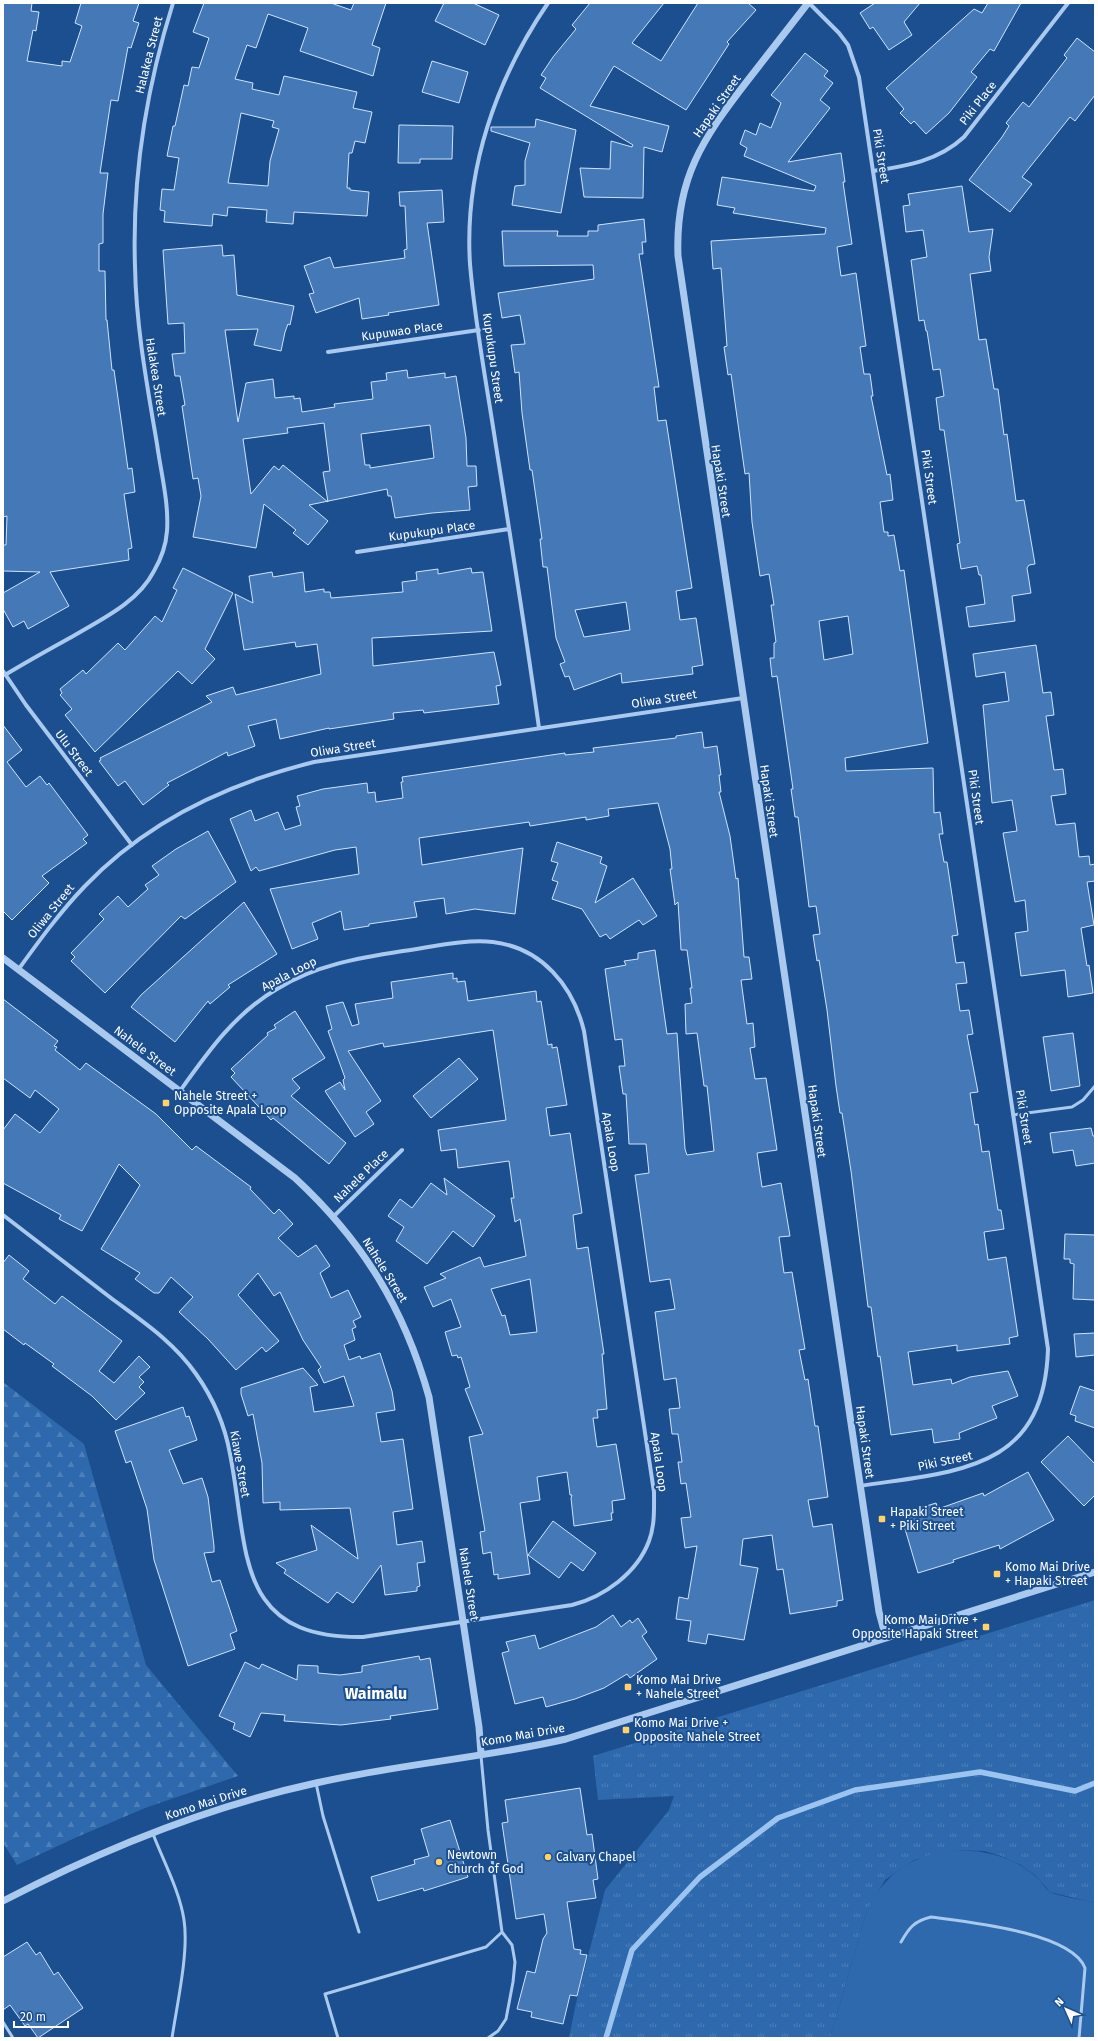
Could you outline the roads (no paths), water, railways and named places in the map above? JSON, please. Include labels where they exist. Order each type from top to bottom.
[{"type":"street","name":"Halakea Street","points":[[4,673],[125,604],[148,581],[154,571],[165,544],[167,531],[166,503],[140,337],[134,233],[138,160],[146,109],[155,66],[173,3]]},
{"type":"street","name":"Kupukupu Street","points":[[539,728],[470,264],[472,203],[478,166],[489,122],[510,67],[520,46],[548,3]]},
{"type":"street","name":"Piki Street","points":[[809,3],[839,33],[848,45],[859,77],[1048,1349],[1046,1382],[1032,1418],[1014,1441],[1000,1453],[983,1462],[941,1474],[860,1486]]},
{"type":"street","name":"Hapaki Street","points":[[809,3],[708,134],[696,156],[687,178],[678,220],[677,242],[679,274],[860,1486],[879,1612],[886,1638]]},
{"type":"street","name":"Piki Place","points":[[873,171],[914,165],[954,146],[964,137],[1068,3]]},
{"type":"street","name":"Kupuwao Place","points":[[328,352],[479,330]]},
{"type":"street","name":"Kupukupu Place","points":[[357,552],[509,529]]},
{"type":"street","name":"Ulu Street","points":[[4,673],[34,716],[132,845]]},
{"type":"street","name":"Oliwa Street","points":[[18,970],[61,913],[85,886],[132,845],[191,807],[251,780],[314,762],[743,698]]},
{"type":"street","name":"Apala Loop","points":[[180,1091],[221,1036],[258,1002],[301,976],[325,966],[350,960],[459,943],[493,942],[512,946],[541,961],[555,973],[573,997],[580,1013],[584,1031],[654,1492],[652,1526],[649,1541],[634,1566],[616,1584],[587,1601],[572,1605],[464,1622]]},
{"type":"street","name":"Nahele Street","points":[[3,958],[294,1178],[334,1216],[364,1254],[391,1296],[412,1344],[421,1370],[434,1425],[480,1727],[481,1754]]},
{"type":"street","name":"Nahele Place","points":[[334,1216],[402,1150]]},
{"type":"street","name":"Kiawe Street","points":[[3,1215],[151,1327],[176,1350],[195,1373],[214,1406],[227,1440],[244,1546],[250,1568],[259,1589],[269,1604],[284,1620],[307,1630],[342,1637],[363,1637],[464,1622]]},
{"type":"street","name":"Komo Mai Drive","points":[[3,1901],[81,1862],[152,1832],[233,1805],[316,1783],[396,1767],[537,1746],[566,1739],[1095,1572]]},
{"type":"lane","points":[[1013,1115],[1072,1107],[1083,1100],[1095,1086]]},
{"type":"lane","points":[[481,1754],[488,1830],[502,1932],[512,1945],[515,1962],[506,2019],[498,2031],[488,2038]]},
{"type":"lane","points":[[316,1783],[323,1816],[359,1932]]},
{"type":"lane","points":[[152,1832],[182,1907],[184,1920],[183,1955],[172,2038]]},
{"type":"lane","points":[[901,1942],[909,1927],[919,1920],[931,1917],[1030,1934],[1068,1950],[1082,1961],[1085,1968],[1079,2038]]},
{"type":"lane","points":[[338,2038],[325,1994],[486,1947],[502,1932]]},
{"type":"lane","points":[[3,2022],[14,2038]]},
{"type":"waterway","points":[[606,2038],[632,1950],[700,1877],[778,1818],[855,1790],[980,1772],[1075,1791],[1095,1783]]},
{"type":"place","name":"Nahele Street + Opposite Apala Loop","points":[[166,1103]]},
{"type":"place","name":"Hapaki Street + Piki Street","points":[[882,1519]]},
{"type":"place","name":"Komo Mai Drive + Hapaki Street","points":[[997,1574]]},
{"type":"place","name":"Komo Mai Drive + Opposite Hapaki Street","points":[[986,1627]]},
{"type":"place","name":"Komo Mai Drive + Nahele Street","points":[[628,1687]]},
{"type":"place","name":"Komo Mai Drive + Opposite Nahele Street","points":[[626,1730]]},
{"type":"place","name":"Calvary Chapel","points":[[548,1857]]},
{"type":"place","name":"Newtown Church of God","points":[[439,1862]]},
{"type":"district","name":"Waimalu","points":[[376,1693]]}]
